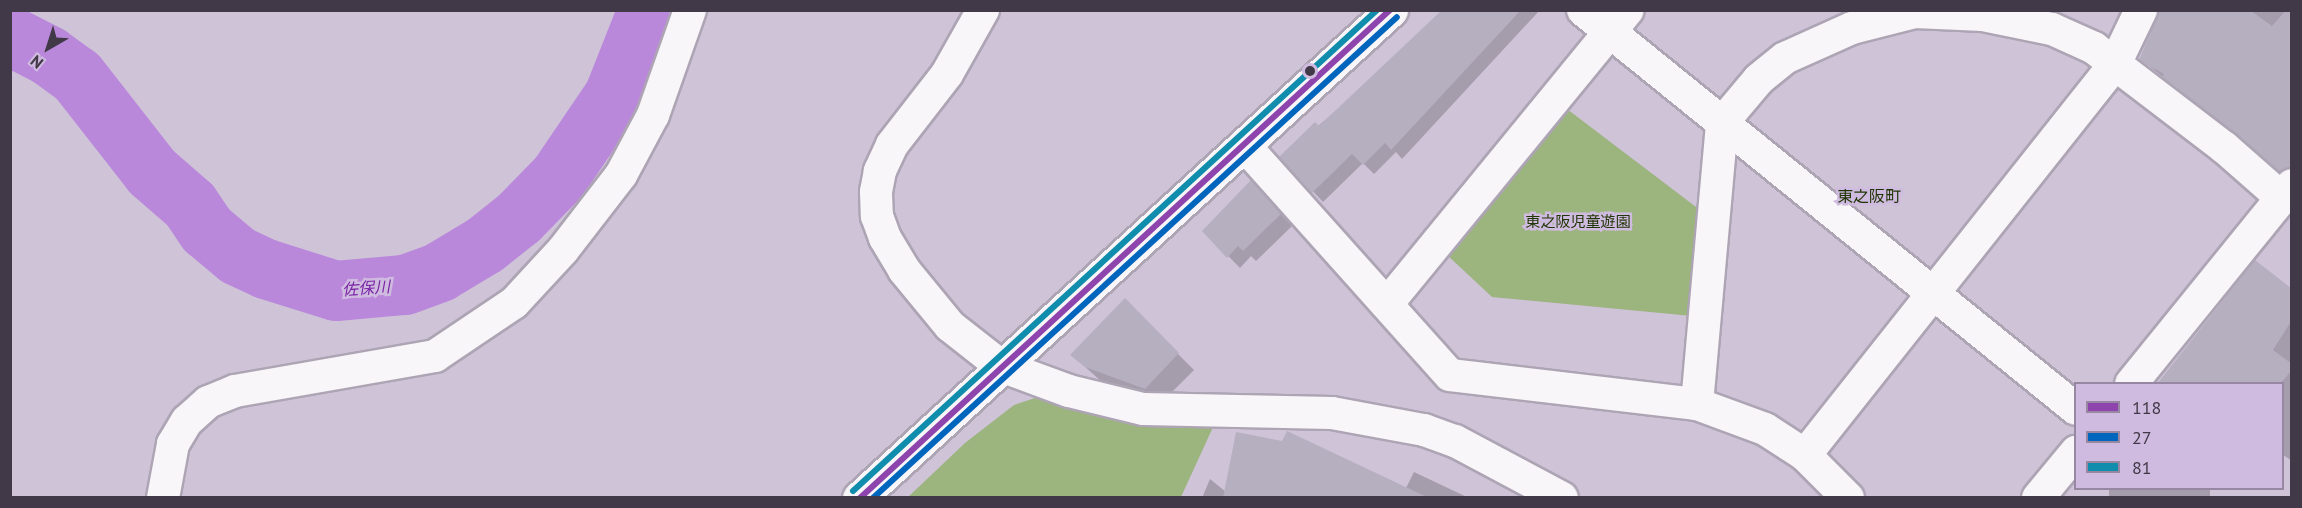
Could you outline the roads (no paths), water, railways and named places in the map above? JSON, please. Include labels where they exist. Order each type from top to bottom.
[{"type":"highway","points":[[859,498],[1391,10]]},
{"type":"street","points":[[163,498],[173,444],[187,421],[208,402],[235,392],[435,356],[514,303],[563,250],[621,175],[653,115],[690,10]]},
{"type":"street","points":[[983,10],[947,74],[892,145],[880,171],[877,216],[904,270],[950,326],[1001,366],[1069,391],[1143,409],[1332,413],[1424,430],[1455,441],[1562,498]]},
{"type":"street","points":[[1583,10],[1618,22],[1722,123],[2074,407]]},
{"type":"street","points":[[1805,455],[2115,64],[2141,10]]},
{"type":"street","points":[[1697,404],[1722,123],[1759,79],[1785,58],[1852,28],[1915,11],[2020,20],[2052,29],[2094,48],[2225,148],[2287,191],[2133,382]]},
{"type":"street","points":[[1387,304],[1618,22]]},
{"type":"street","points":[[1245,146],[1450,375],[1697,404],[1765,429],[1805,455],[1848,498]]},
{"type":"street","points":[[2038,498],[2074,454]]},
{"type":"waterway","name":"佐保川","points":[[10,36],[49,56],[77,76],[152,172],[190,205],[207,230],[238,256],[266,269],[336,291],[405,285],[440,272],[485,245],[519,218],[559,177],[614,96],[648,10]]},
{"type":"district","name":"東之阪町","points":[[1869,196]]},
{"type":"park label","name":"東之阪児童遊園","points":[[1578,222]]}]
